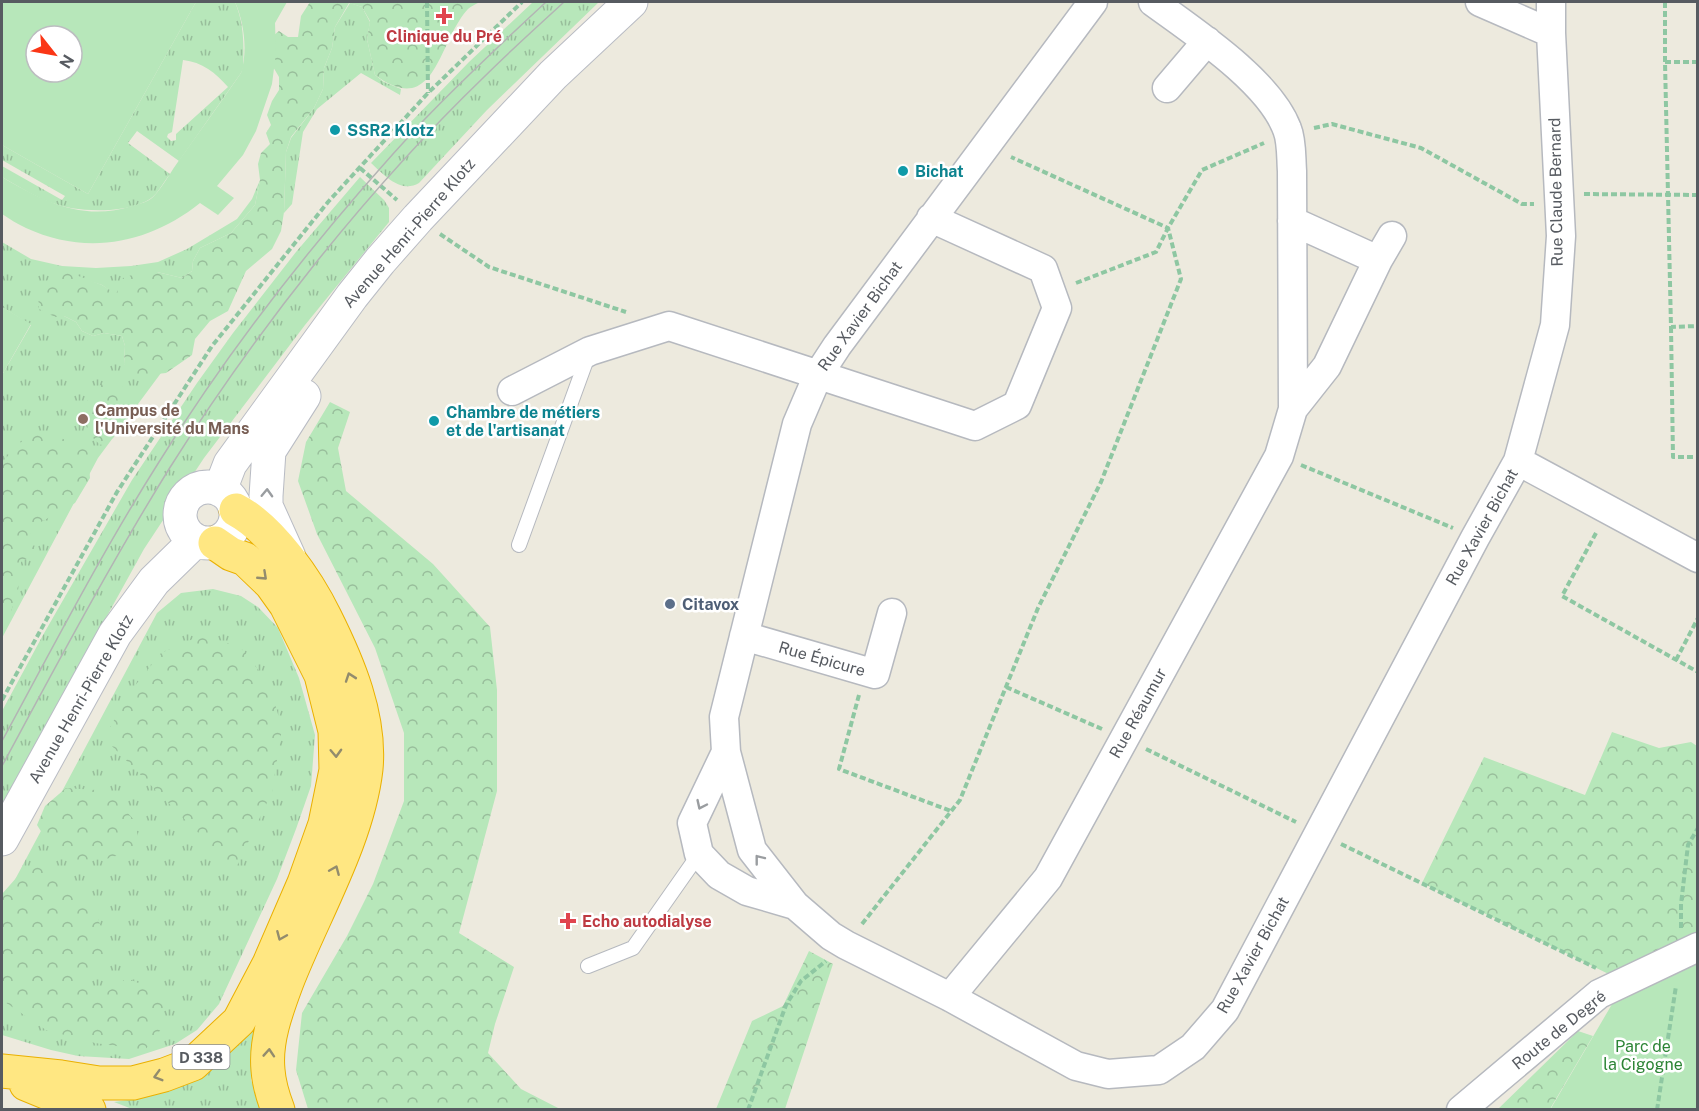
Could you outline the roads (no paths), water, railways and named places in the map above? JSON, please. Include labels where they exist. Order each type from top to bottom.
[{"type":"highway","points":[[228,500],[277,544],[319,604],[338,643],[360,707],[365,730],[366,769],[349,836],[297,956],[276,1012],[267,1069],[272,1095],[278,1110]]},
{"type":"highway","name":"D 338","points":[[2,1073],[61,1077],[99,1083],[133,1083],[193,1064],[239,1021],[269,964],[304,883],[325,825],[336,770],[335,731],[321,675],[286,605],[271,584],[244,560],[205,542]]},
{"type":"highway","name":"D 338","points":[[2,1073],[89,1110]]},
{"type":"street","name":"Avenue Henri-Pierre Klotz","points":[[2,839],[115,634],[154,581],[205,542],[230,534],[235,522],[228,500],[230,464],[352,296],[418,218],[553,75],[631,2]]},
{"type":"street","name":"Rue Xavier Bichat","points":[[1093,2],[837,346],[818,375],[797,424],[724,717],[726,752],[752,850],[795,905],[831,936],[846,945],[1076,1066],[1108,1074],[1159,1070],[1193,1047],[1225,1010],[1475,537],[1518,462]]},
{"type":"street","name":"Rue Réaumur","points":[[950,998],[1048,878],[1279,456],[1293,409],[1292,171],[1288,132],[1283,120],[1264,92],[1207,41],[1153,2]]},
{"type":"street","points":[[1480,2],[1551,33]]},
{"type":"street","name":"Rue Claude Bernard","points":[[1518,462],[1554,326],[1561,236],[1551,2]]},
{"type":"street","points":[[1167,88],[1207,41]]},
{"type":"street","points":[[513,391],[590,351],[669,326],[975,426],[1017,405],[1057,308],[1043,269],[931,218]]},
{"type":"street","name":"Rue Réaumur","points":[[1292,221],[1385,248],[1327,366],[1293,409]]},
{"type":"street","points":[[294,566],[266,506],[269,451],[304,396],[352,296]]},
{"type":"street","points":[[1518,462],[1698,558]]},
{"type":"street","points":[[205,542],[186,533],[180,521],[180,509],[184,501],[196,489],[212,487],[228,500]]},
{"type":"street","name":"Rue Épicure","points":[[744,636],[875,674],[892,613]]},
{"type":"street","name":"Rue Xavier Bichat","points":[[726,752],[692,824],[699,854],[719,875],[747,891],[795,905]]},
{"type":"street","name":"Route de Degré","points":[[1461,1110],[1599,994],[1689,951]]},
{"type":"lane","points":[[519,545],[590,351]]},
{"type":"lane","points":[[588,966],[633,948],[699,854]]},
{"type":"tram line","points":[[2,741],[78,600],[138,496],[188,417],[250,328],[316,243],[423,121],[546,2]]},
{"type":"tram line","points":[[2,766],[83,616],[169,469],[276,314],[355,215],[397,167],[484,77],[564,2]]},
{"type":"place","name":"Clinique du Pré","points":[[444,16]]},
{"type":"place","name":"SSR2 Klotz","points":[[335,130]]},
{"type":"place","name":"Bichat","points":[[903,171]]},
{"type":"place","name":"Campus de l'Université du Mans","points":[[83,419]]},
{"type":"place","name":"Chambre de métiers et de l'artisanat","points":[[434,421]]},
{"type":"place","name":"Citavox","points":[[670,604]]},
{"type":"place","name":"Echo autodialyse","points":[[568,921]]},
{"type":"park label","name":"Parc de la Cigogne","points":[[1643,1055]]}]
